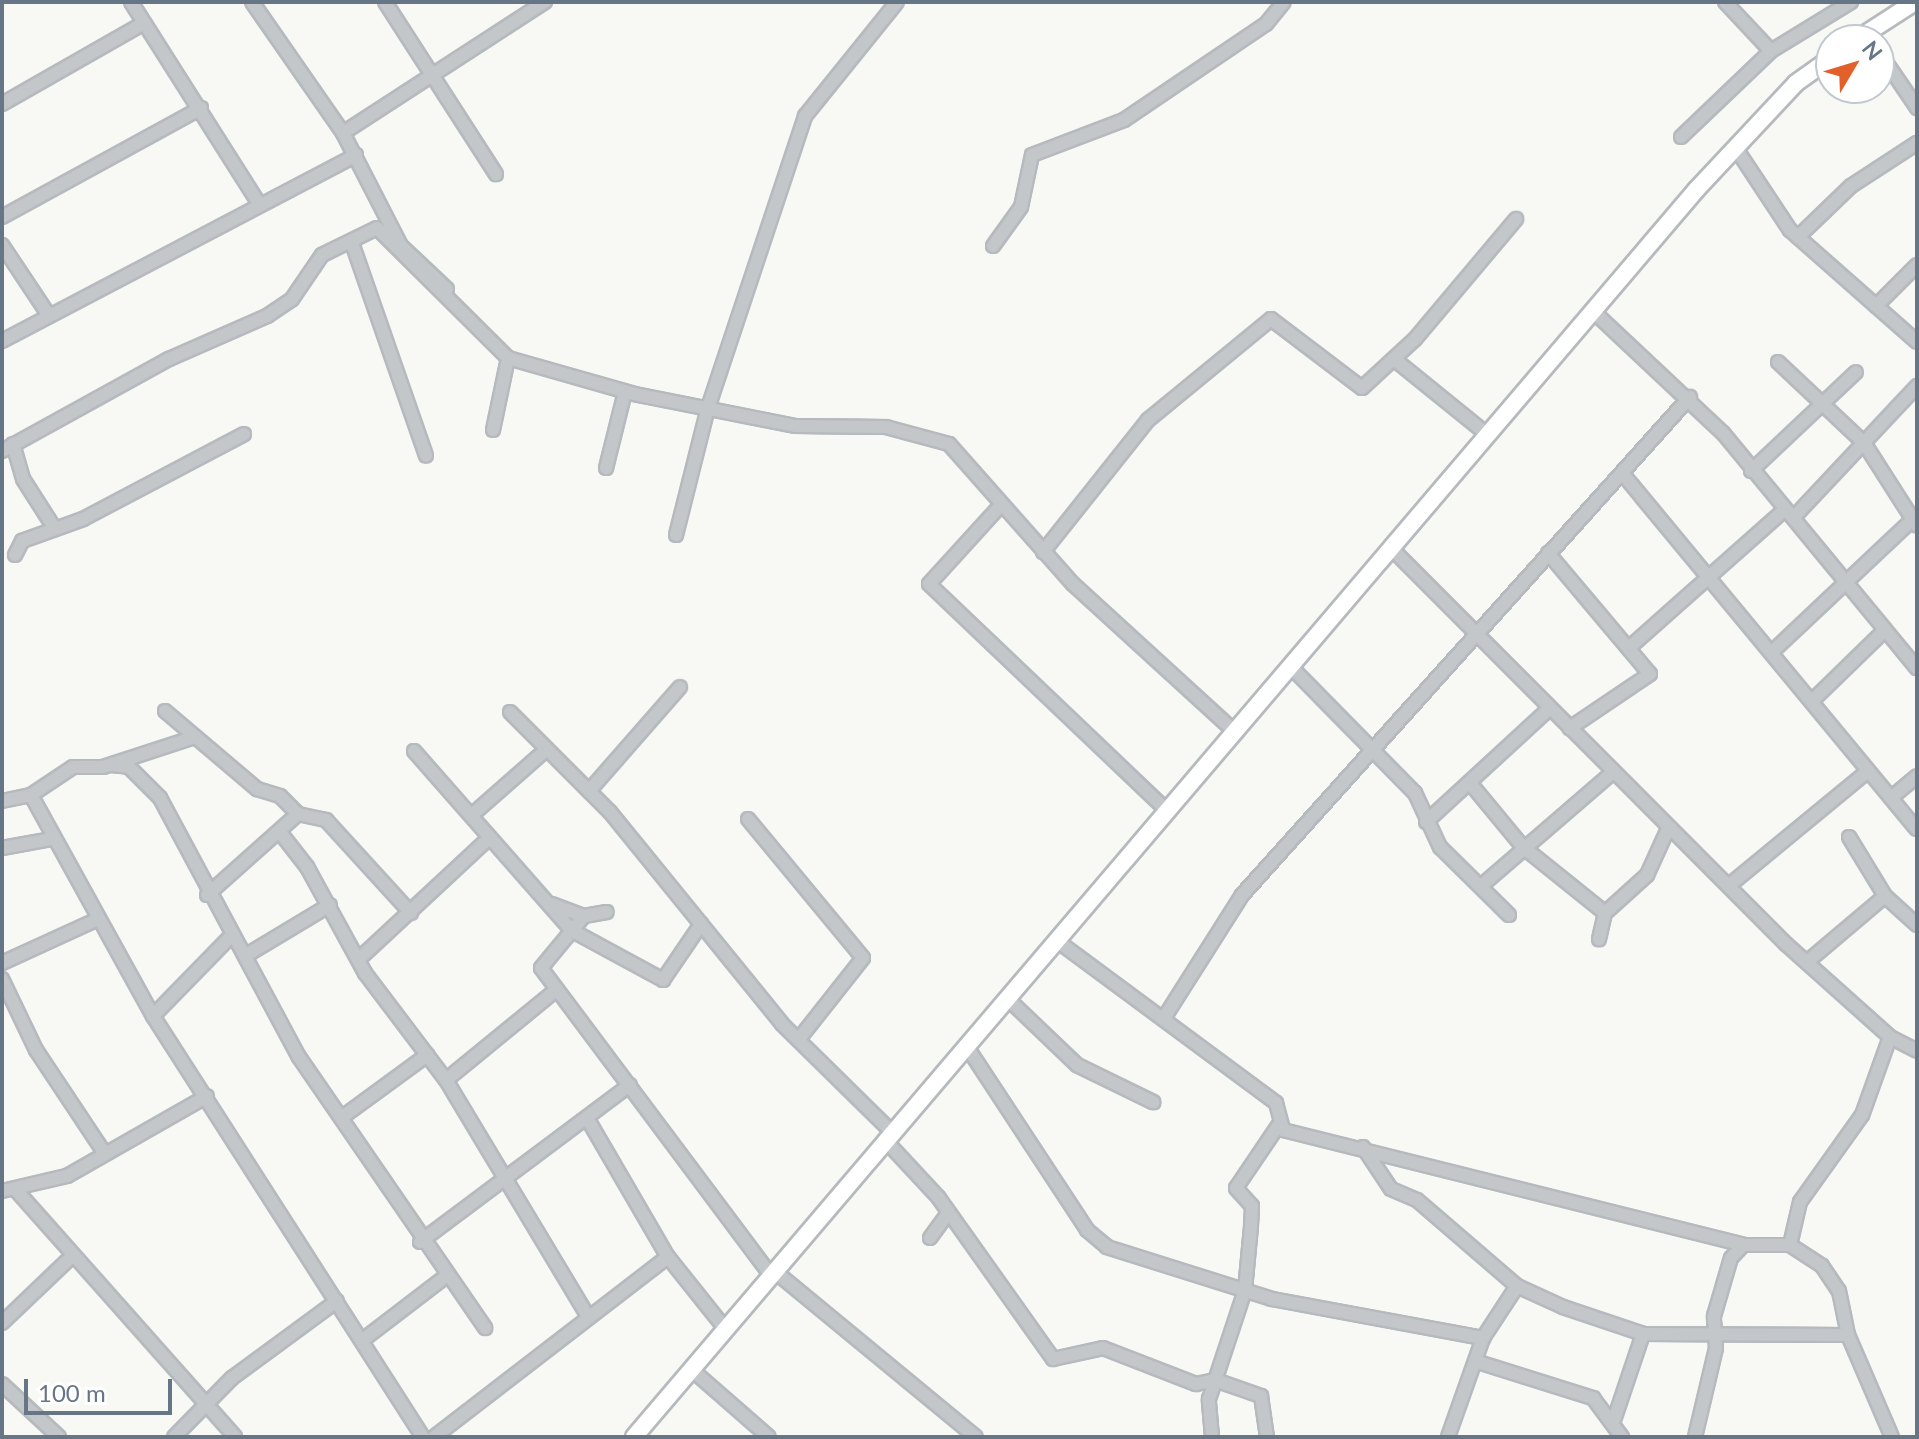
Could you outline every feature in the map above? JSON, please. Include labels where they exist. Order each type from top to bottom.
[{"type":"main road","points":[[1884,24],[1915,2]]},
{"type":"main road","points":[[634,1437],[723,1326],[967,1047],[1166,810],[1236,733],[1390,547],[1595,313],[1735,147],[1815,73]]},
{"type":"street","points":[[131,2],[258,202]]},
{"type":"street","points":[[252,2],[343,133],[401,246],[432,268],[467,316],[377,228]]},
{"type":"street","points":[[385,2],[496,174]]},
{"type":"street","points":[[343,133],[433,78],[545,2]]},
{"type":"street","points":[[676,535],[708,408],[813,99],[895,5],[880,2]]},
{"type":"street","points":[[993,246],[1021,207],[1032,155],[1124,120],[1266,24],[1284,2]]},
{"type":"street","points":[[1725,2],[1771,51]]},
{"type":"street","points":[[1681,137],[1771,51],[1851,2]]},
{"type":"street","points":[[2,104],[144,23]]},
{"type":"street","points":[[1895,76],[1917,108]]},
{"type":"street","points":[[2,217],[201,108]]},
{"type":"street","points":[[1798,237],[1851,186],[1917,143]]},
{"type":"street","points":[[1735,147],[1798,237],[1917,342]]},
{"type":"street","points":[[2,341],[258,202],[356,155]]},
{"type":"street","points":[[1043,552],[1148,420],[1271,319],[1349,384],[1362,388],[1394,359],[1516,219]]},
{"type":"street","points":[[55,529],[23,479],[8,448],[169,359],[267,316],[292,299],[322,255],[352,243],[377,228]]},
{"type":"street","points":[[377,228],[508,358],[625,392],[807,428],[886,427],[932,436],[969,461],[1000,506],[1043,552],[1236,733]]},
{"type":"street","points":[[352,243],[426,456]]},
{"type":"street","points":[[2,245],[48,314]]},
{"type":"street","points":[[1876,306],[1917,265]]},
{"type":"street","points":[[1595,313],[1690,397],[1917,668]]},
{"type":"street","points":[[493,430],[508,358]]},
{"type":"street","points":[[1394,359],[1488,435]]},
{"type":"street","points":[[1772,652],[1915,523],[1864,443],[1778,362]]},
{"type":"street","points":[[1751,471],[1856,372]]},
{"type":"street","points":[[1631,646],[1705,576],[1789,513],[1864,443],[1917,386]]},
{"type":"street","points":[[606,468],[625,392]]},
{"type":"street","points":[[1164,1018],[1242,895],[1473,631],[1690,397]]},
{"type":"street","points":[[15,555],[22,541],[55,529],[244,434]]},
{"type":"street","points":[[1622,473],[1917,829]]},
{"type":"street","points":[[1000,506],[929,584],[1166,810]]},
{"type":"street","points":[[1390,547],[1668,829],[1732,883],[1807,962],[1890,1037],[1917,1051]]},
{"type":"street","points":[[1548,553],[1631,646],[1650,674],[1570,728]]},
{"type":"street","points":[[1812,701],[1885,630]]},
{"type":"street","points":[[1291,667],[1415,793],[1426,822],[1460,871],[1481,886],[1509,915]]},
{"type":"street","points":[[589,791],[680,687]]},
{"type":"street","points":[[1426,822],[1550,708]]},
{"type":"street","points":[[165,711],[298,814],[326,820],[411,913]]},
{"type":"street","points":[[510,712],[589,791],[799,1039],[889,1136],[1053,1359],[1103,1348],[1196,1384],[1215,1380],[1261,1396],[1267,1437]]},
{"type":"street","points":[[2,801],[31,795],[73,767],[111,765],[195,737]]},
{"type":"street","points":[[473,814],[547,749]]},
{"type":"street","points":[[414,751],[473,814],[489,838],[552,904],[571,930],[663,980],[701,924]]},
{"type":"street","points":[[111,765],[148,781],[207,895],[341,1118],[420,1242],[485,1328]]},
{"type":"street","points":[[1732,883],[1868,771]]},
{"type":"street","points":[[1481,886],[1612,773]]},
{"type":"street","points":[[1891,798],[1917,776]]},
{"type":"street","points":[[1470,783],[1523,847],[1605,913]]},
{"type":"street","points":[[31,795],[52,839],[153,1016],[364,1339],[423,1437]]},
{"type":"street","points":[[207,895],[298,814]]},
{"type":"street","points":[[748,819],[863,958],[799,1039]]},
{"type":"street","points":[[1599,939],[1605,913],[1647,875],[1668,829]]},
{"type":"street","points":[[279,831],[330,905],[360,958],[446,1080],[507,1176],[587,1315]]},
{"type":"street","points":[[1849,837],[1885,896],[1917,925]]},
{"type":"street","points":[[360,958],[489,838]]},
{"type":"street","points":[[2,848],[52,839]]},
{"type":"street","points":[[1807,962],[1885,896]]},
{"type":"street","points":[[552,904],[584,916],[607,912]]},
{"type":"street","points":[[245,956],[330,905]]},
{"type":"street","points":[[584,916],[541,968],[556,990],[771,1272],[976,1437]]},
{"type":"street","points":[[2,963],[98,919]]},
{"type":"street","points":[[153,1016],[231,936]]},
{"type":"street","points":[[1056,940],[1276,1103],[1278,1126],[1236,1188],[1252,1206],[1245,1290],[1215,1380],[1212,1437]]},
{"type":"street","points":[[2,979],[36,1050],[103,1151]]},
{"type":"street","points":[[446,1080],[556,990]]},
{"type":"street","points":[[1008,999],[1077,1065],[1153,1102]]},
{"type":"street","points":[[1790,1245],[1800,1202],[1862,1115],[1890,1037]]},
{"type":"street","points":[[967,1047],[1087,1230],[1127,1256],[1245,1290],[1483,1338]]},
{"type":"street","points":[[341,1118],[427,1055]]},
{"type":"street","points":[[420,1242],[630,1085]]},
{"type":"street","points":[[2,1191],[58,1180],[103,1151],[207,1096]]},
{"type":"street","points":[[587,1118],[668,1257],[723,1326]]},
{"type":"street","points":[[1278,1126],[1743,1245],[1790,1245],[1822,1266],[1839,1291],[1848,1335],[1892,1437]]},
{"type":"street","points":[[1363,1147],[1391,1189],[1417,1200],[1517,1286],[1643,1334],[1848,1335]]},
{"type":"street","points":[[16,1190],[71,1257],[204,1407],[235,1437]]},
{"type":"street","points":[[930,1238],[948,1213]]},
{"type":"street","points":[[1695,1437],[1731,1258],[1743,1245]]},
{"type":"street","points":[[2,1323],[71,1257]]},
{"type":"street","points":[[434,1437],[587,1315],[668,1257]]},
{"type":"street","points":[[364,1339],[445,1277]]},
{"type":"street","points":[[1448,1437],[1478,1362],[1483,1338],[1517,1286]]},
{"type":"street","points":[[174,1437],[204,1407],[337,1301]]},
{"type":"street","points":[[1614,1420],[1643,1334]]},
{"type":"street","points":[[1478,1362],[1593,1398],[1614,1420],[1622,1437]]},
{"type":"street","points":[[691,1369],[767,1436]]},
{"type":"street","points":[[2,1384],[59,1437]]}]
